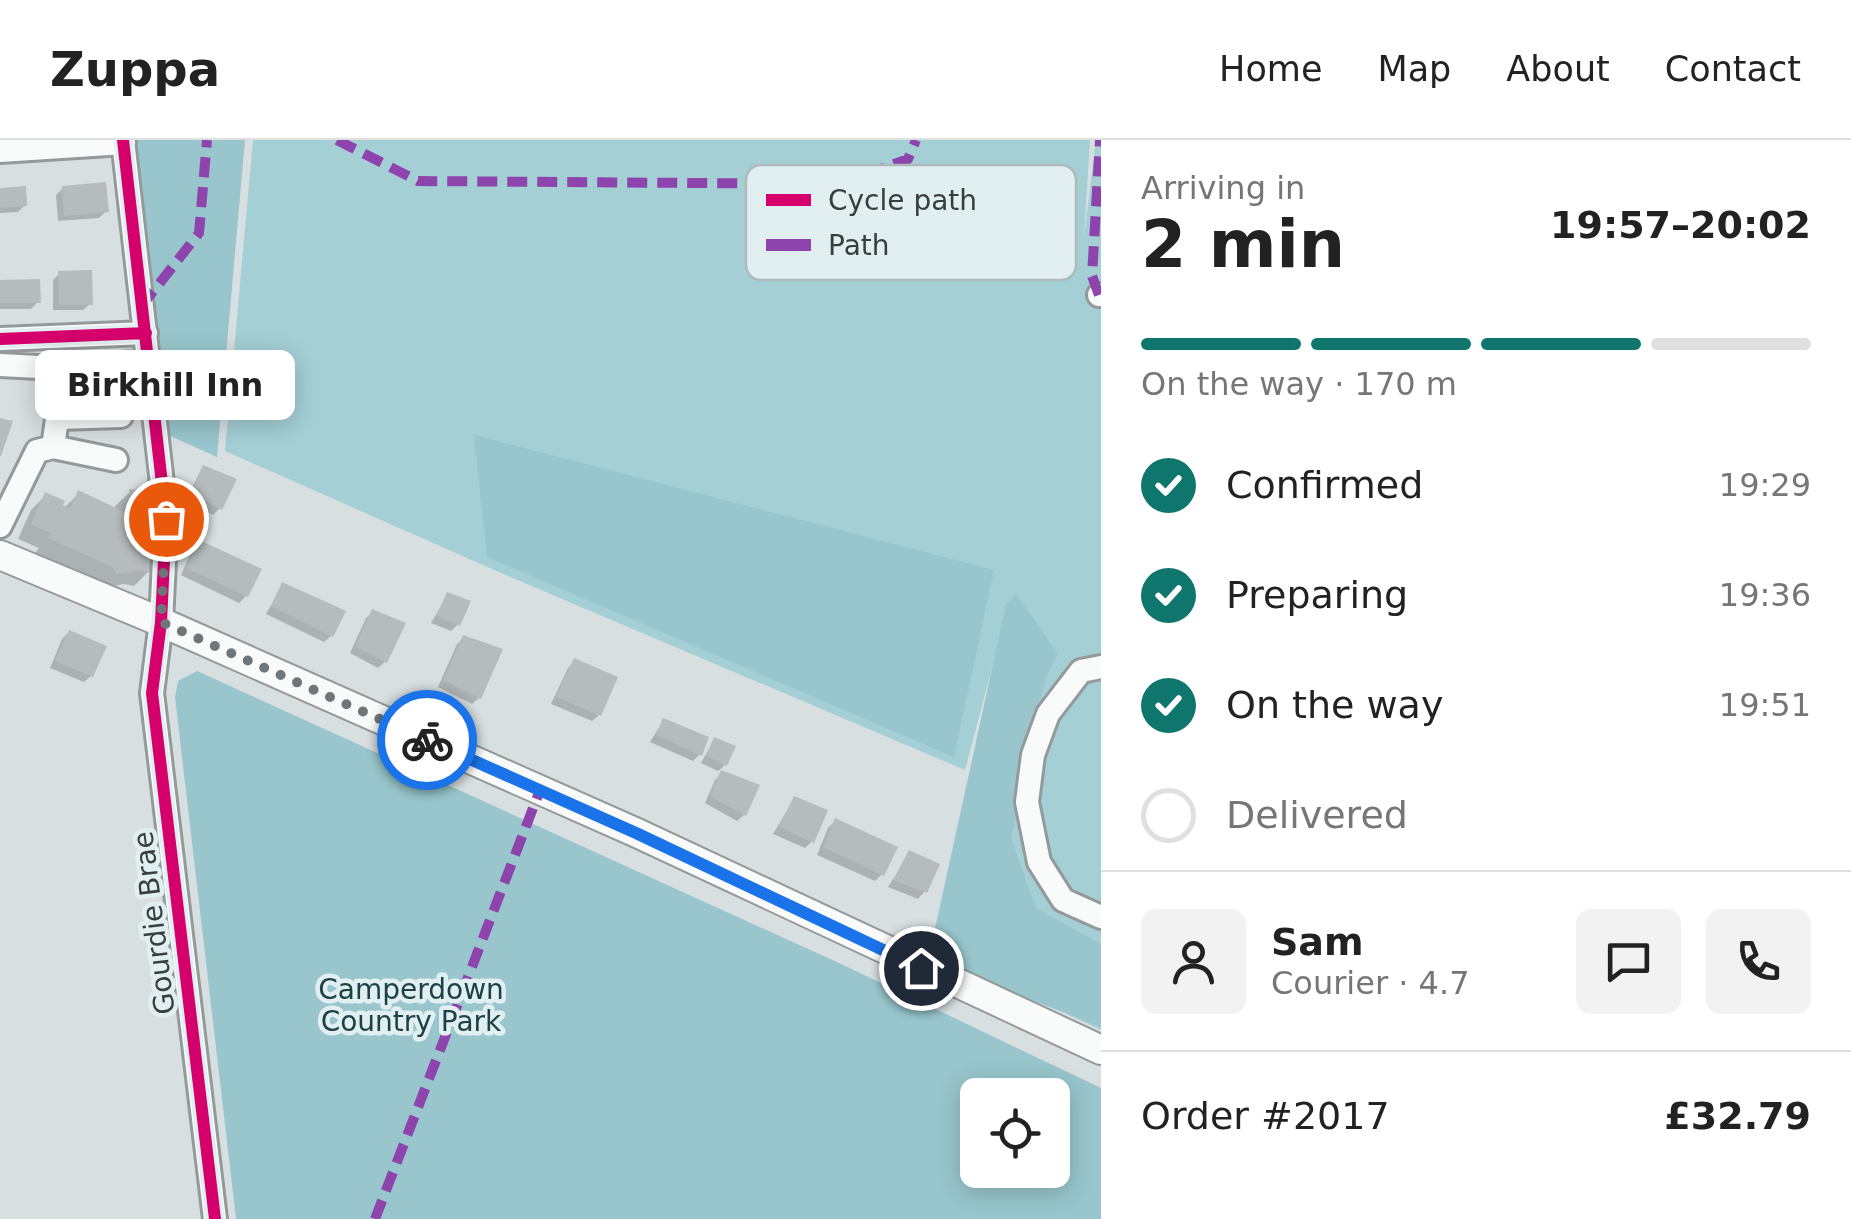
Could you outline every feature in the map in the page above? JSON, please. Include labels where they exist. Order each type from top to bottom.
[{"type":"main road","points":[[0,556],[161,622],[636,833],[1101,1050]]},
{"type":"street","points":[[0,151],[124,142]]},
{"type":"street","name":"Gourdie Brae","points":[[124,142],[166,519],[161,622],[152,692],[215,1219]]},
{"type":"street","points":[[0,338],[146,333]]},
{"type":"street","points":[[0,366],[57,368],[150,362]]},
{"type":"street","points":[[54,447],[61,391],[57,368]]},
{"type":"street","points":[[58,418],[121,416]]},
{"type":"street","points":[[0,526],[37,451],[54,447],[116,460]]},
{"type":"street","points":[[1101,668],[1081,670],[1048,714],[1033,755],[1027,802],[1039,862],[1063,900],[1101,917]]},
{"type":"shaded area","points":[[253,140],[1090,140],[1084,237],[1096,140],[1101,140],[1101,1030],[930,950],[994,660],[965,770],[225,451]]},
{"type":"green space","points":[[123,140],[245,140],[217,457],[157,430]]},
{"type":"green space","points":[[474,435],[994,570],[954,757],[487,557]]},
{"type":"green space","points":[[1016,594],[1058,654],[1045,680],[1011,838],[1036,908],[1101,944],[1101,1027],[929,960],[1006,604]]},
{"type":"green space","name":"Camperdown Country Park","points":[[197,671],[839,963],[1101,1088],[1101,1219],[236,1219],[175,697],[178,681]]},
{"type":"building","points":[[106,182],[109,212],[64,216],[62,186]]},
{"type":"building","points":[[26,186],[27,206],[0,208],[0,188]]},
{"type":"building","points":[[92,270],[93,305],[59,305],[58,271]]},
{"type":"building","points":[[40,279],[41,303],[0,303],[0,280]]},
{"type":"building","points":[[0,418],[13,421],[1,456],[0,456]]},
{"type":"building","points":[[203,465],[237,479],[222,510],[190,492]]},
{"type":"building","points":[[129,489],[143,490],[151,573],[140,570],[117,574],[112,567],[48,538],[51,533],[31,524],[45,492],[65,501],[63,505],[70,509],[78,490],[129,514]]},
{"type":"building","points":[[199,540],[262,569],[248,597],[186,568]]},
{"type":"building","points":[[282,582],[346,611],[333,637],[271,606]]},
{"type":"building","points":[[447,592],[471,601],[460,626],[436,616]]},
{"type":"building","points":[[372,609],[406,623],[387,663],[355,646]]},
{"type":"building","points":[[69,630],[107,646],[93,677],[55,661]]},
{"type":"building","points":[[463,635],[503,649],[481,699],[443,680]]},
{"type":"building","points":[[574,658],[618,677],[601,716],[556,697]]},
{"type":"building","points":[[663,718],[709,737],[702,756],[656,735]]},
{"type":"building","points":[[714,737],[736,746],[727,766],[706,756]]},
{"type":"building","points":[[721,770],[760,785],[746,816],[710,796]]},
{"type":"building","points":[[794,796],[828,810],[814,843],[779,827]]},
{"type":"building","points":[[835,818],[898,847],[884,876],[823,847]]},
{"type":"building","points":[[909,850],[940,864],[927,893],[893,880]]},
{"type":"marked path","points":[[141,307],[199,233],[207,140]]},
{"type":"marked path","points":[[337,140],[418,181],[746,183]]},
{"type":"marked path","points":[[891,165],[908,159],[916,140]]},
{"type":"marked path","points":[[1099,295],[1092,276],[1100,140]]},
{"type":"marked path","points":[[375,1219],[540,790]]},
{"type":"cycle path","points":[[123,140],[166,519],[161,622],[152,693],[215,1219]]},
{"type":"cycle path","points":[[0,339],[146,333]]},
{"type":"way so far","points":[[166,519],[161,622],[427,740]]},
{"type":"place","name":"Birkhill Inn","points":[[166,519]]},
{"type":"route","points":[[427,740],[636,833],[921,968]]}]
